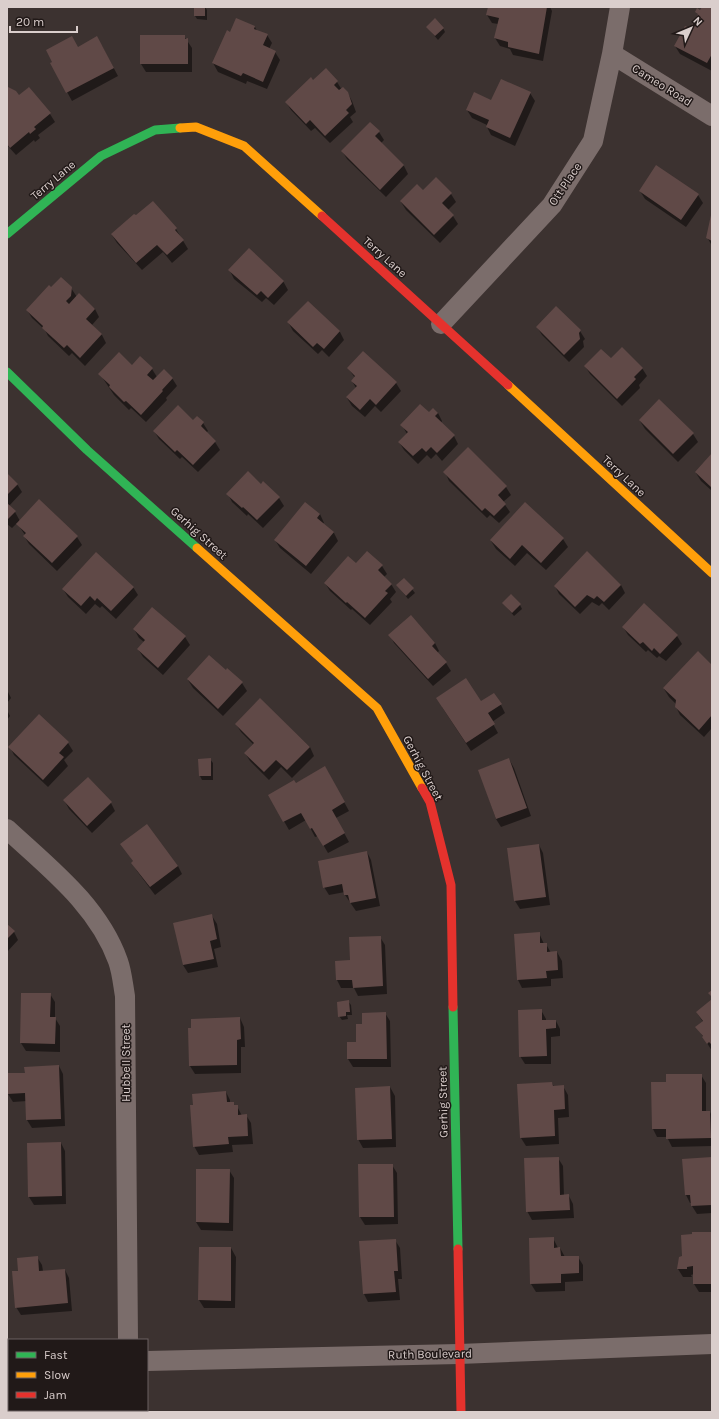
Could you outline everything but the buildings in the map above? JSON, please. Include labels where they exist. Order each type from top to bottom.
[{"type":"street","name":"Ott Place","points":[[441,324],[552,205],[593,141],[612,54],[620,7]]},
{"type":"street","name":"Cameo Road","points":[[612,54],[712,116]]},
{"type":"street","name":"Terry Lane","points":[[7,234],[101,156],[155,130],[196,127],[244,146],[441,324],[712,573]]},
{"type":"street","name":"Gerhig Street","points":[[7,372],[88,450],[377,708],[430,802],[451,885],[461,1412]]},
{"type":"street","name":"Hubbell Street","points":[[7,829],[74,890],[101,924],[119,961],[125,996],[128,1339]]},
{"type":"street","name":"Ruth Boulevard","points":[[148,1361],[459,1354],[712,1344]]},
{"type":"traffic: fast","points":[[7,234],[101,156],[155,130],[180,128]]},
{"type":"traffic: fast","points":[[7,372],[87,450],[197,548]]},
{"type":"traffic: fast","points":[[453,1007],[458,1249]]},
{"type":"traffic: slow","points":[[180,128],[196,127],[244,146],[322,216]]},
{"type":"traffic: slow","points":[[508,385],[712,573]]},
{"type":"traffic: slow","points":[[197,548],[377,708],[422,788]]},
{"type":"traffic: jam","points":[[322,216],[508,385]]},
{"type":"traffic: jam","points":[[422,788],[430,802],[451,885],[453,1007]]},
{"type":"traffic: jam","points":[[458,1249],[461,1412]]}]
